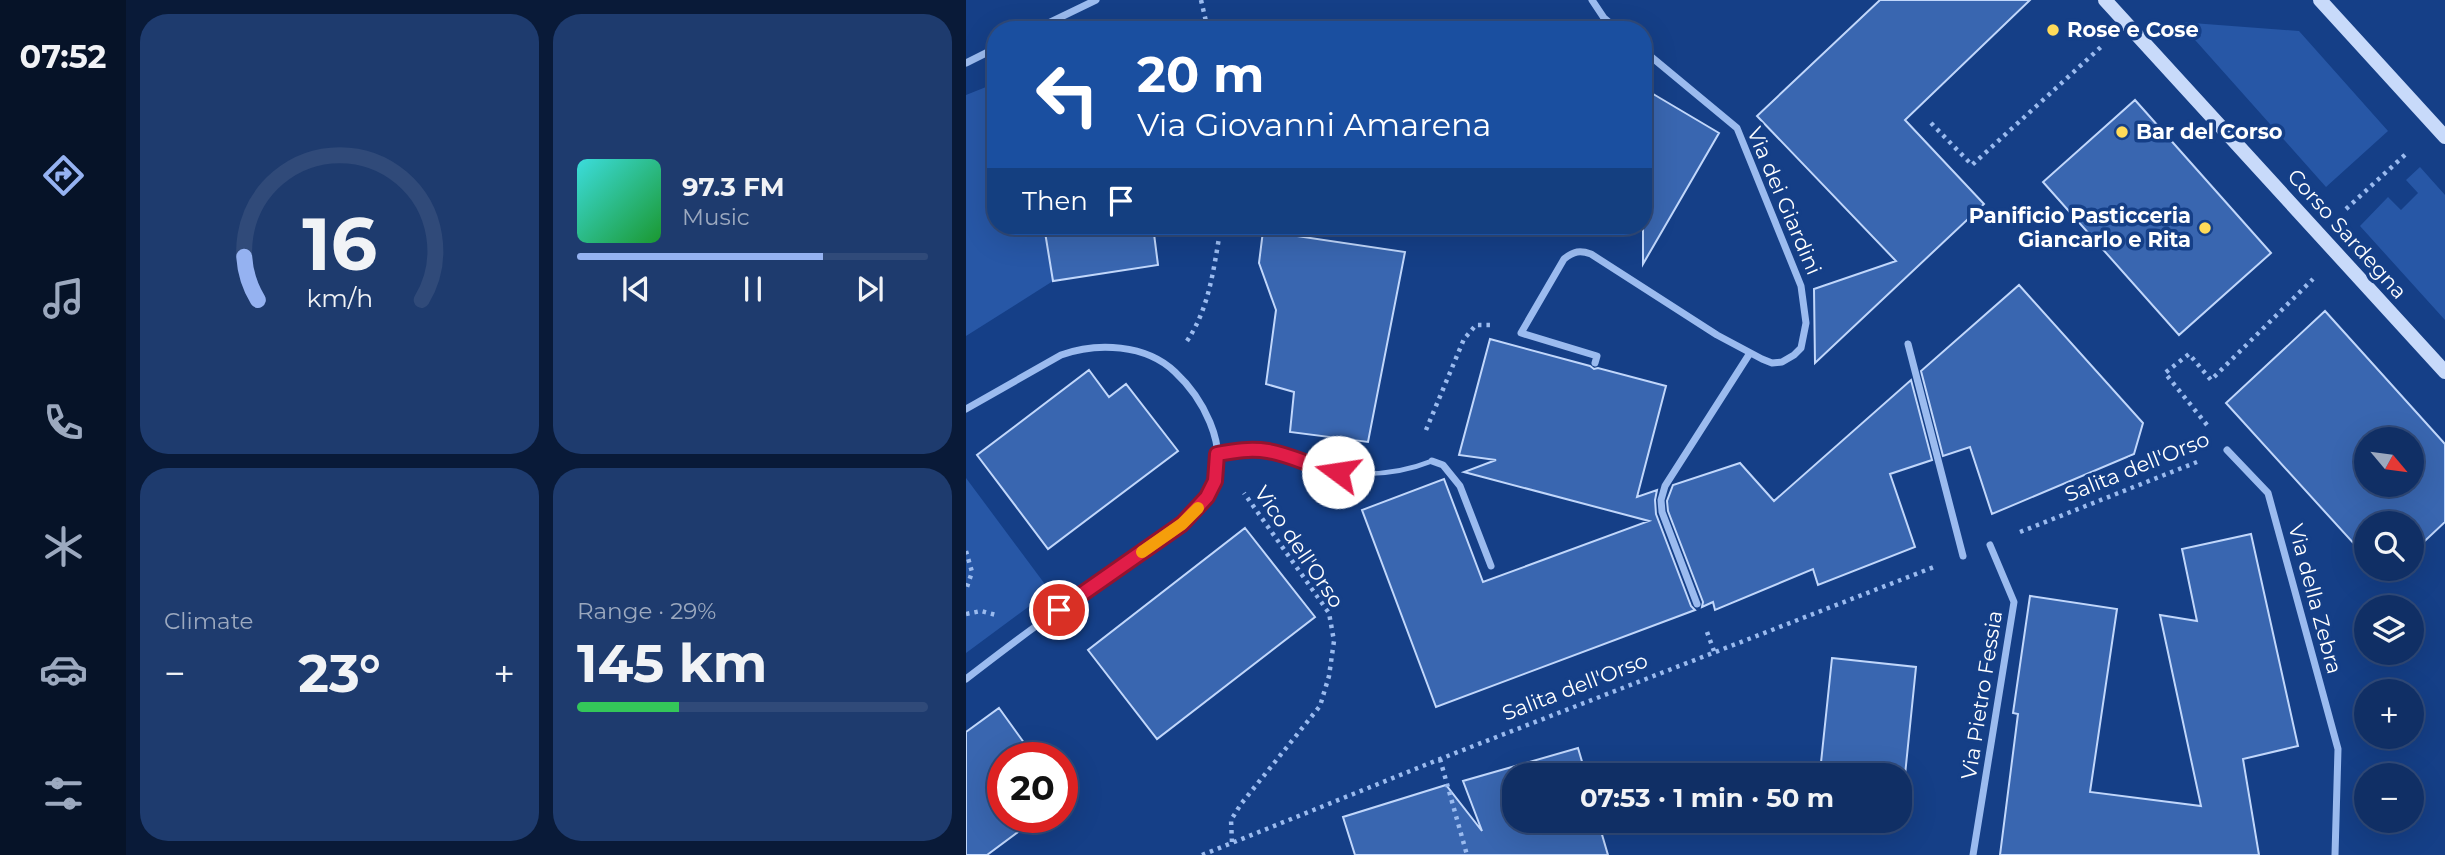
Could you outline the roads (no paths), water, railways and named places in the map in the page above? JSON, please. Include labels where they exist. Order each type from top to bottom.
[{"type":"street","points":[[1053,21],[1096,0]]},
{"type":"street","points":[[1592,0],[1608,21]]},
{"type":"street","name":"Corso Sardegna","points":[[2105,0],[2445,372]]},
{"type":"street","points":[[2319,0],[2445,137]]},
{"type":"street","points":[[966,62],[987,52]]},
{"type":"street","name":"Via dei Giardini","points":[[1595,363],[1597,356],[1521,333],[1564,259],[1581,251],[1591,254],[1717,335],[1772,363],[1782,362],[1801,348],[1806,323],[1801,286],[1737,128],[1652,58]]},
{"type":"street","points":[[1909,344],[1963,556]]},
{"type":"street","points":[[966,410],[1076,349],[1092,346],[1141,352],[1157,357],[1170,366],[1199,400],[1215,438],[1217,454],[1215,481],[1207,497],[1182,524],[1018,638],[966,679]]},
{"type":"street","points":[[1697,604],[1662,512],[1661,500],[1665,486],[1750,353]]},
{"type":"street","name":"Via della Zebra","points":[[2227,450],[2268,493],[2338,750],[2335,855]]},
{"type":"street","points":[[1432,461],[1443,465],[1460,486],[1491,566]]},
{"type":"street","name":"Via Pietro Fessia","points":[[1973,855],[2014,602],[1990,545]]},
{"type":"lane","points":[[1217,454],[1243,449],[1269,451],[1319,469],[1384,474],[1402,472],[1432,461]]},
{"type":"place","name":"Rose e Cose","points":[[2053,30]]},
{"type":"place","name":"Bar del Corso","points":[[2122,132]]},
{"type":"place","name":"Panificio Pasticceria Giancarlo e Rita","points":[[2205,228]]}]
